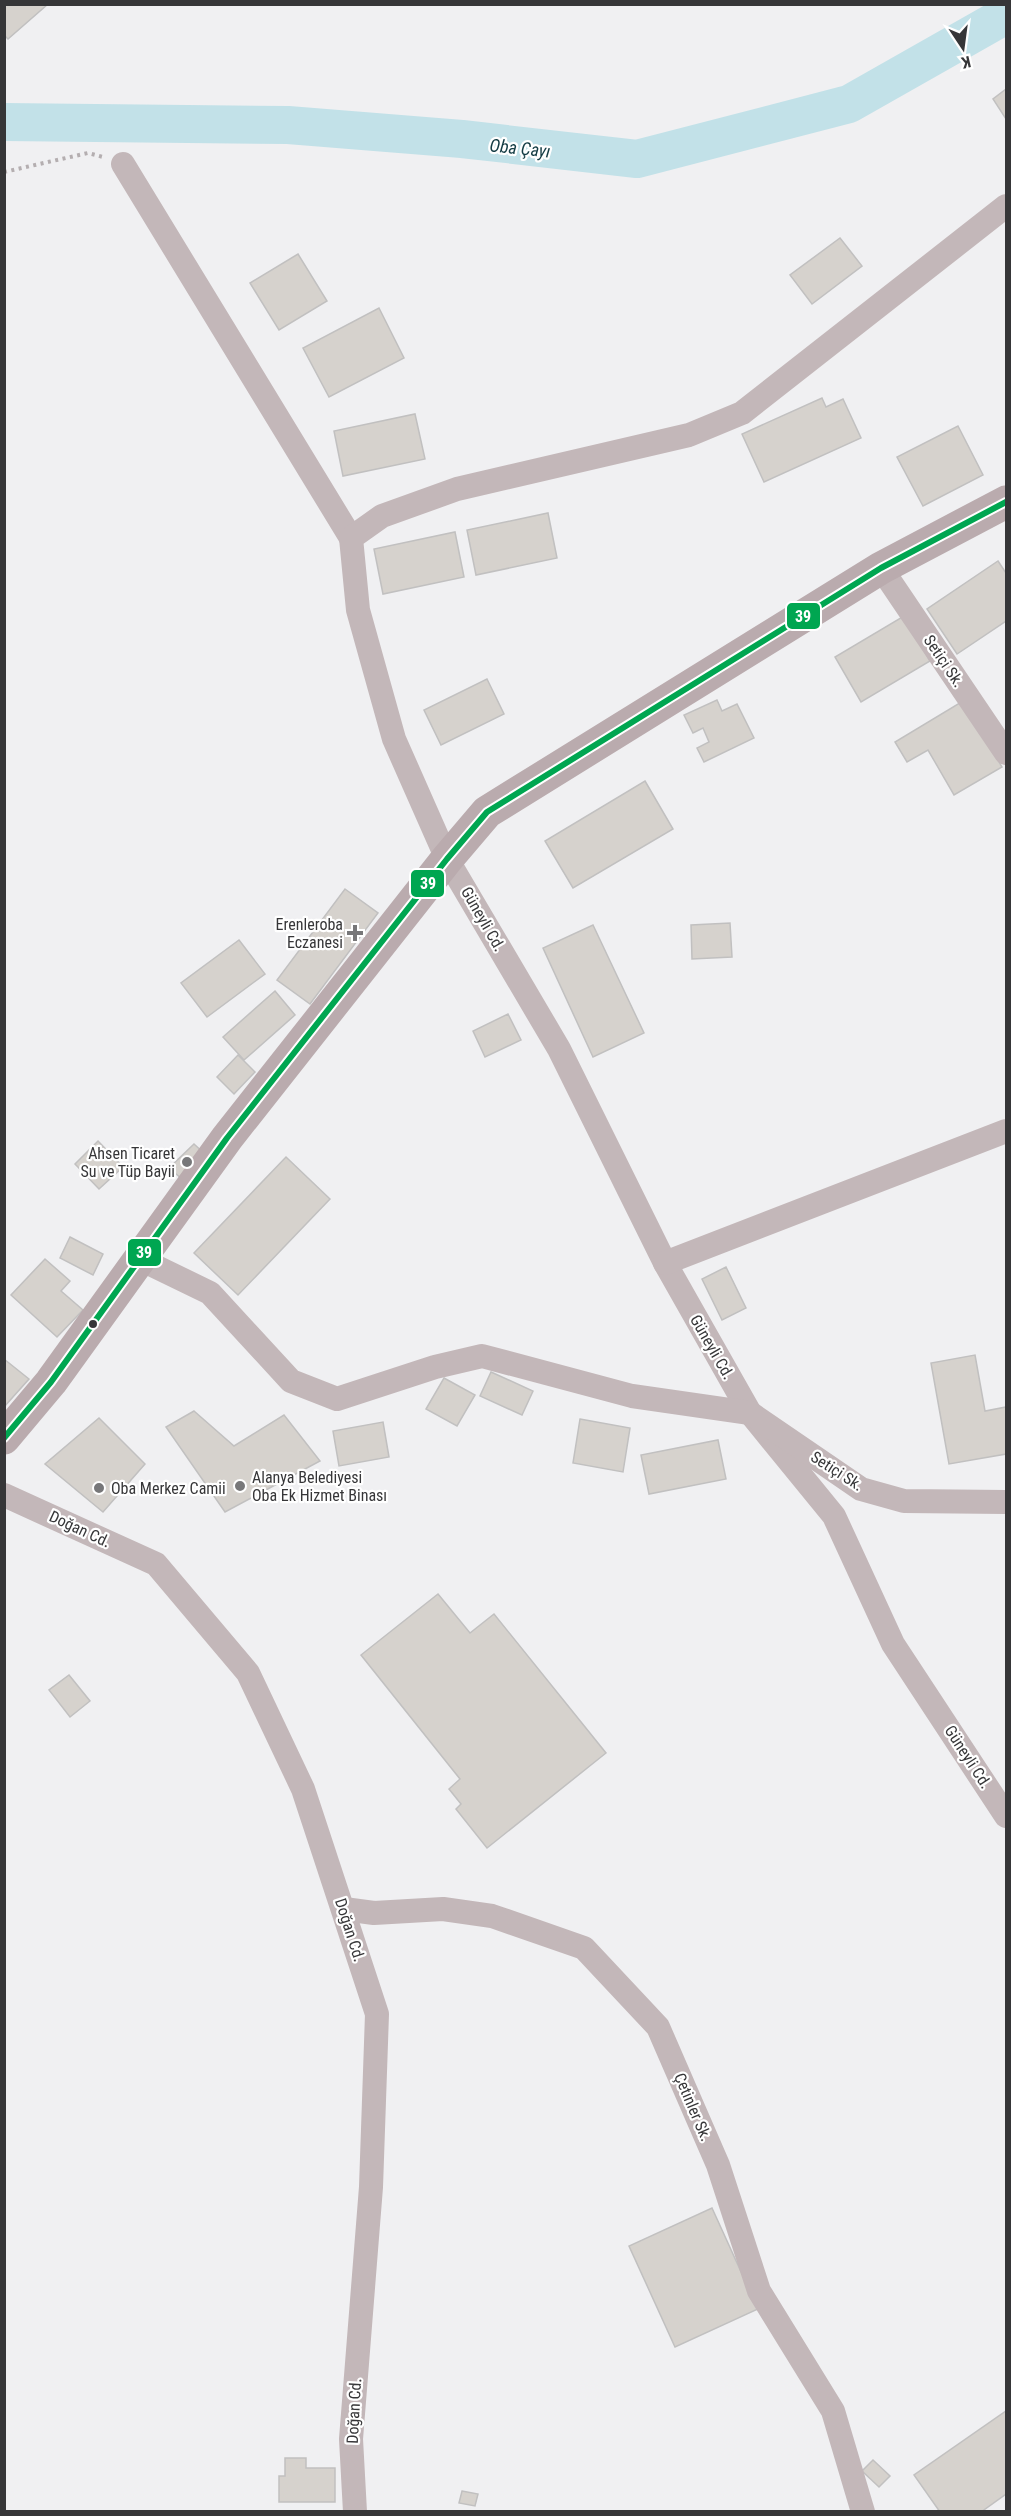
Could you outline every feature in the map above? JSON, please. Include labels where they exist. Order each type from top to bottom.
[{"type":"street","points":[[123,164],[351,538],[382,516],[457,489],[689,435],[742,413],[1006,206]]},
{"type":"street","points":[[4,1438],[51,1382],[227,1138],[447,859],[487,812],[881,568],[1006,502]]},
{"type":"street","name":"Güneyli Cd.","points":[[351,538],[358,610],[394,739],[447,859],[559,1049],[664,1263],[750,1413],[834,1516],[893,1644],[1006,1816]]},
{"type":"street","name":"Setiçi Sk.","points":[[881,568],[1006,753]]},
{"type":"street","points":[[664,1263],[1006,1131]]},
{"type":"street","points":[[140,1259],[210,1293],[291,1381],[337,1399],[435,1367],[482,1356],[632,1396],[750,1413]]},
{"type":"street","name":"Setiçi Sk.","points":[[750,1413],[861,1489],[904,1501],[1006,1502]]},
{"type":"street","points":[[834,1516],[861,1489]]},
{"type":"street","name":"Doğan Cd.","points":[[4,1495],[156,1564],[248,1673],[303,1789],[378,2014],[371,2187],[351,2439],[355,2511]]},
{"type":"street","name":"Çetinler Sk.","points":[[344,1909],[374,1913],[443,1909],[492,1916],[584,1948],[658,2027],[718,2165],[759,2291],[834,2411],[863,2511]]},
{"type":"path","points":[[4,172],[88,153],[123,164]]},
{"type":"building","points":[[4,4],[48,4],[8,39],[4,35]]},
{"type":"building","points":[[1006,89],[1006,119],[993,99]]},
{"type":"building","points":[[840,238],[862,266],[812,304],[790,275]]},
{"type":"building","points":[[298,254],[327,301],[279,330],[250,283]]},
{"type":"building","points":[[379,308],[404,358],[329,397],[303,348]]},
{"type":"building","points":[[822,398],[826,407],[843,399],[861,438],[764,482],[742,434]]},
{"type":"building","points":[[415,414],[425,459],[343,476],[334,431]]},
{"type":"building","points":[[958,426],[983,475],[923,506],[897,457]]},
{"type":"building","points":[[548,513],[557,558],[476,575],[467,530]]},
{"type":"building","points":[[455,532],[464,577],[383,594],[374,549]]},
{"type":"building","points":[[998,561],[1006,573],[1006,621],[957,654],[927,609]]},
{"type":"building","points":[[904,616],[930,661],[861,702],[835,657]]},
{"type":"building","points":[[487,679],[504,714],[441,745],[424,710]]},
{"type":"building","points":[[717,700],[722,711],[737,704],[754,738],[704,762],[697,748],[709,742],[703,728],[693,733],[684,715]]},
{"type":"building","points":[[963,701],[1002,767],[954,795],[928,750],[907,762],[895,742]]},
{"type":"building","points":[[645,781],[673,829],[573,888],[545,841]]},
{"type":"building","points":[[345,889],[378,913],[310,1004],[277,980]]},
{"type":"building","points":[[730,923],[732,957],[692,959],[691,925]]},
{"type":"building","points":[[593,925],[644,1033],[593,1057],[543,948]]},
{"type":"building","points":[[239,940],[265,974],[207,1017],[181,983]]},
{"type":"building","points":[[275,991],[295,1015],[244,1060],[223,1037]]},
{"type":"building","points":[[508,1014],[521,1040],[485,1057],[473,1031]]},
{"type":"building","points":[[238,1055],[255,1072],[234,1094],[217,1077]]},
{"type":"building","points":[[98,1141],[123,1167],[99,1189],[75,1164]]},
{"type":"building","name":"Ahsen Ticaret Su ve Tüp Bayii","points":[[194,1144],[206,1155],[182,1179],[169,1168]]},
{"type":"building","points":[[286,1157],[330,1199],[238,1295],[194,1253]]},
{"type":"building","points":[[70,1237],[103,1254],[93,1275],[60,1258]]},
{"type":"building","points":[[45,1259],[70,1281],[61,1291],[83,1310],[57,1337],[11,1295]]},
{"type":"building","points":[[726,1267],[746,1308],[722,1320],[702,1279]]},
{"type":"building","points":[[975,1355],[985,1411],[1006,1407],[1006,1454],[949,1464],[931,1363]]},
{"type":"building","points":[[4,1359],[29,1379],[4,1407]]},
{"type":"building","points":[[491,1372],[533,1391],[522,1415],[480,1396]]},
{"type":"building","points":[[444,1378],[475,1395],[457,1426],[426,1409]]},
{"type":"building","name":"Alanya Belediyesi Oba Ek Hizmet Binası","points":[[194,1411],[234,1446],[284,1415],[320,1461],[225,1512],[166,1427]]},
{"type":"building","name":"Oba Merkez Camii","points":[[99,1418],[145,1464],[103,1512],[45,1464]]},
{"type":"building","points":[[580,1419],[630,1428],[623,1472],[573,1463]]},
{"type":"building","points":[[383,1422],[389,1457],[339,1466],[333,1431]]},
{"type":"building","points":[[718,1440],[726,1479],[649,1494],[641,1455]]},
{"type":"building","points":[[438,1594],[470,1633],[494,1614],[606,1753],[487,1848],[456,1809],[461,1804],[449,1789],[460,1779],[361,1655]]},
{"type":"building","points":[[69,1675],[90,1701],[70,1717],[49,1690]]},
{"type":"building","points":[[712,2208],[758,2309],[675,2347],[629,2246]]},
{"type":"building","points":[[1006,2411],[1006,2494],[981,2512],[940,2512],[914,2475]]},
{"type":"building","points":[[285,2458],[306,2458],[306,2468],[335,2468],[335,2502],[279,2502],[279,2476],[285,2476]]},
{"type":"building","points":[[873,2460],[890,2476],[879,2487],[862,2471]]},
{"type":"building","points":[[462,2491],[478,2494],[475,2506],[459,2503]]},
{"type":"waterway","name":"Oba Çayı","points":[[4,122],[288,125],[462,139],[637,159],[849,104],[1006,15]]},
{"type":"transit line","name":"39","points":[[4,1438],[51,1382],[227,1138],[447,859],[487,812],[881,568],[1006,502]]},
{"type":"place","name":"Erenleroba Eczanesi","points":[[355,933]]},
{"type":"place","name":"Ahsen Ticaret Su ve Tüp Bayii","points":[[187,1162]]},
{"type":"place","name":"Alanya Belediyesi Oba Ek Hizmet Binası","points":[[240,1486]]},
{"type":"place","name":"Oba Merkez Camii","points":[[99,1488]]}]
